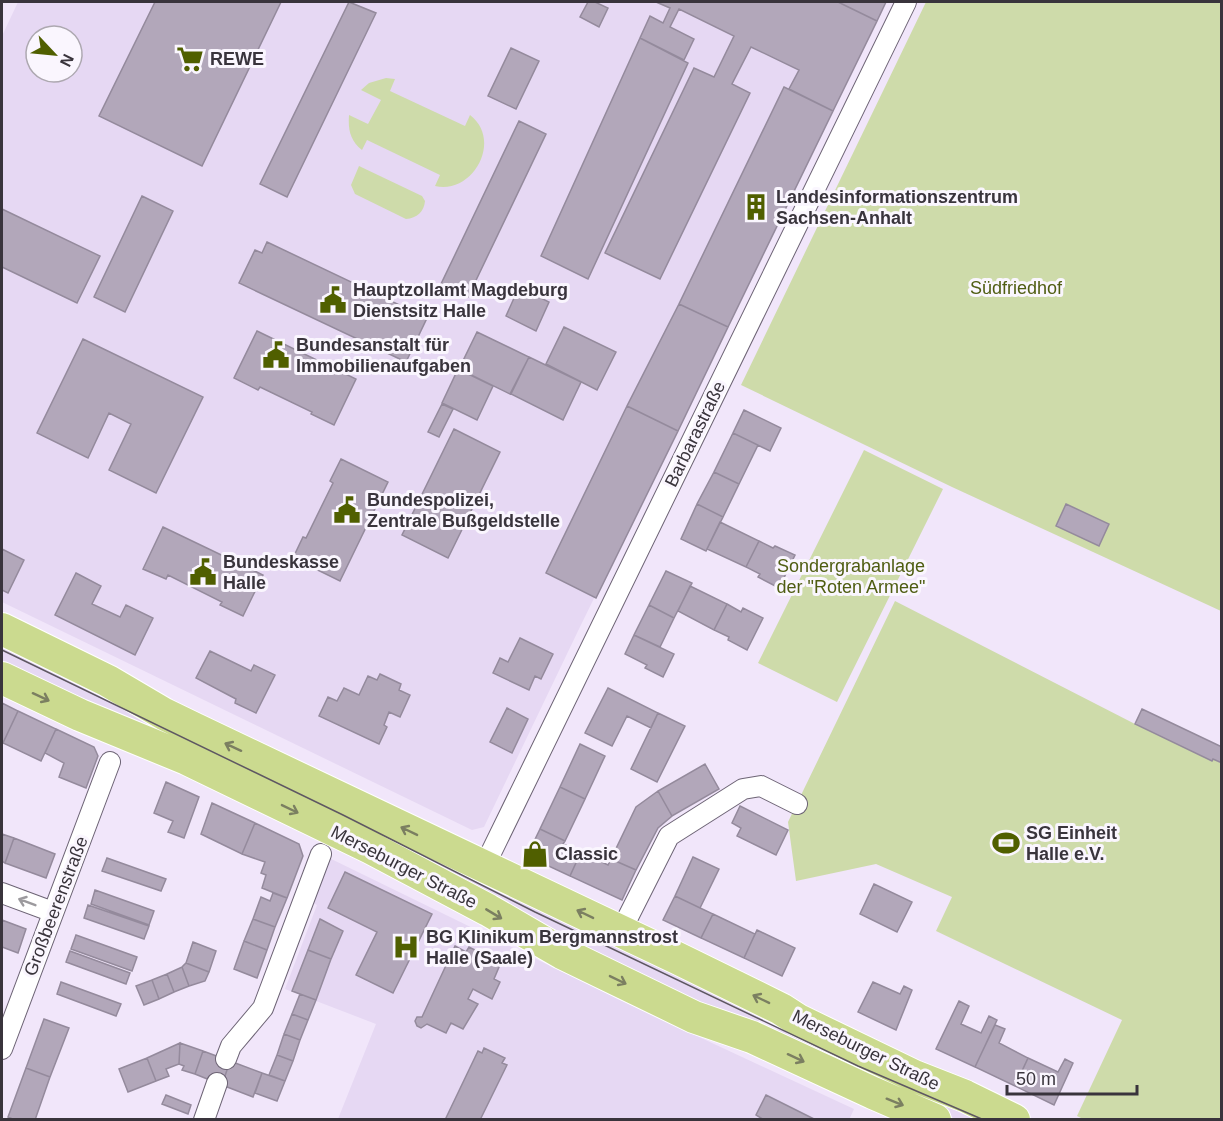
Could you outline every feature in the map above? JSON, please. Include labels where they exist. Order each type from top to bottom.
[{"type":"main road","name":"Merseburger Straße","points":[[2,629],[108,681],[174,719],[621,931],[914,1076],[1014,1119]]},
{"type":"main road","name":"Merseburger Straße","points":[[2,678],[80,715],[187,759],[371,848],[488,910],[562,953],[694,1017],[752,1037],[873,1093],[936,1119]]},
{"type":"street","name":"Barbarastraße","points":[[484,867],[906,2]]},
{"type":"street","name":"Großbeerenstraße","points":[[2,1049],[110,762]]},
{"type":"street","points":[[621,931],[669,837],[743,789],[761,786],[796,804]]},
{"type":"street","points":[[226,1059],[231,1046],[263,1008],[321,854]]},
{"type":"street","points":[[2,893],[53,912]]},
{"type":"street","points":[[204,1119],[217,1083]]},
{"type":"shaded area","points":[[18,2],[886,2],[484,827],[472,830],[2,602],[2,36]]},
{"type":"shaded area","points":[[2,646],[763,1011],[755,1028],[752,1029],[2,670]]},
{"type":"shaded area","name":"BG Klinikum Bergmannstrost Halle (Saale)","points":[[321,854],[624,1002],[854,1109],[849,1120],[338,1119],[376,1024],[285,989],[317,905],[304,898]]},
{"type":"shaded area","points":[[786,1027],[995,1119],[956,1119],[769,1034]]},
{"type":"green space","name":"Südfriedhof","points":[[926,2],[1221,2],[1221,611],[952,487],[741,385]]},
{"type":"green space","points":[[386,78],[395,79],[390,91],[465,126],[470,115],[480,126],[484,138],[479,163],[461,182],[449,187],[435,186],[440,175],[367,140],[362,150],[355,142],[349,125],[349,115],[368,124],[381,100],[361,90],[369,83]]},
{"type":"green space","points":[[359,166],[422,196],[425,201],[421,211],[417,216],[406,219],[355,194],[351,185]]},
{"type":"green space","name":"Sondergrabanlage der \"Roten Armee\"","points":[[864,450],[943,489],[837,702],[758,663]]},
{"type":"green space","name":"SG Einheit Halle e.V.","points":[[895,601],[1135,724],[1221,763],[1221,1119],[1085,1120],[1077,1116],[1122,1020],[936,931],[952,897],[876,864],[796,881],[788,822]]},
{"type":"building","name":"REWE","points":[[155,2],[281,2],[202,166],[99,116]]},
{"type":"building","points":[[349,2],[376,13],[287,197],[260,184]]},
{"type":"building","points":[[588,2],[595,2],[608,8],[599,27],[580,17]]},
{"type":"building","points":[[656,2],[838,2],[877,21],[833,111],[789,89],[799,70],[751,47],[732,84],[750,93],[660,279],[605,253],[694,68],[714,77],[734,36],[679,9],[670,27],[694,39],[684,60],[640,38],[650,16],[663,23],[670,8]]},
{"type":"building","points":[[838,2],[886,2],[877,21]]},
{"type":"building","points":[[640,38],[688,63],[588,279],[541,256]]},
{"type":"building","points":[[511,48],[539,61],[516,109],[488,96]]},
{"type":"building","name":"Landesinformationszentrum Sachsen-Anhalt","points":[[784,87],[833,111],[728,327],[679,304]]},
{"type":"building","points":[[519,121],[546,134],[468,297],[441,284]]},
{"type":"building","points":[[142,196],[173,211],[125,312],[94,297]]},
{"type":"building","points":[[2,209],[100,256],[77,303],[2,267]]},
{"type":"building","name":"Hauptzollamt Magdeburg Dienstsitz Halle","points":[[267,242],[427,318],[406,362],[239,283],[255,250],[262,253]]},
{"type":"building","points":[[519,287],[549,302],[536,331],[506,316]]},
{"type":"building","points":[[679,304],[728,327],[678,431],[627,406]]},
{"type":"building","points":[[564,327],[616,352],[597,390],[546,364]]},
{"type":"building","name":"Bundesanstalt für Immobilienaufgaben","points":[[257,331],[356,379],[334,425],[260,387],[258,390],[234,378]]},
{"type":"building","points":[[477,332],[529,357],[510,394],[459,369]]},
{"type":"building","points":[[83,339],[203,397],[156,493],[109,470],[131,424],[109,413],[88,458],[37,433]]},
{"type":"building","points":[[529,357],[581,382],[563,420],[511,394]]},
{"type":"building","points":[[458,369],[493,386],[477,420],[442,403]]},
{"type":"building","points":[[442,404],[453,409],[439,437],[428,432]]},
{"type":"building","points":[[627,406],[678,431],[596,598],[546,573]]},
{"type":"building","points":[[744,410],[781,428],[770,451],[733,433]]},
{"type":"building","points":[[454,429],[500,452],[448,558],[402,535]]},
{"type":"building","points":[[733,433],[758,445],[739,484],[714,472]]},
{"type":"building","name":"Bundespolizei, Zentrale Bußgeldstelle","points":[[341,459],[388,482],[340,581],[293,558],[303,537],[306,538],[333,483],[330,481]]},
{"type":"building","points":[[714,472],[739,484],[723,517],[697,504]]},
{"type":"building","points":[[697,504],[723,517],[706,551],[681,539]]},
{"type":"building","points":[[1066,504],[1109,524],[1099,546],[1056,526]]},
{"type":"building","points":[[720,522],[759,541],[746,567],[707,549]]},
{"type":"building","name":"Bundeskasse Halle","points":[[163,527],[263,575],[243,616],[220,605],[222,602],[168,575],[166,579],[143,569]]},
{"type":"building","points":[[759,541],[795,555],[779,588],[758,577],[760,574],[746,567]]},
{"type":"building","points":[[2,549],[24,560],[8,593],[2,590]]},
{"type":"building","points":[[666,571],[692,583],[674,618],[649,605]]},
{"type":"building","points":[[76,573],[101,586],[92,604],[120,617],[126,605],[153,618],[135,655],[55,615]]},
{"type":"building","points":[[690,586],[727,604],[714,630],[678,611]]},
{"type":"building","points":[[727,604],[741,612],[743,608],[763,618],[747,650],[714,630]]},
{"type":"building","points":[[649,605],[674,618],[660,647],[634,635]]},
{"type":"building","points":[[634,635],[674,654],[663,677],[645,668],[647,665],[625,654]]},
{"type":"building","points":[[520,638],[553,654],[541,679],[535,676],[529,690],[493,673],[500,658],[508,662]]},
{"type":"building","points":[[210,651],[251,671],[254,665],[275,675],[256,713],[235,703],[236,699],[196,678]]},
{"type":"building","points":[[380,674],[401,684],[399,690],[410,695],[400,717],[389,712],[384,725],[387,727],[379,744],[319,716],[328,697],[337,701],[344,688],[359,695],[368,676],[377,680]]},
{"type":"building","points":[[608,688],[658,713],[651,728],[627,716],[612,746],[585,733]]},
{"type":"building","points":[[2,703],[18,711],[3,743],[2,742]]},
{"type":"building","points":[[507,708],[528,719],[512,753],[490,742]]},
{"type":"building","points":[[1142,709],[1222,747],[1222,763],[1213,759],[1212,761],[1135,724]]},
{"type":"building","points":[[18,711],[56,729],[41,761],[3,743]]},
{"type":"building","points":[[658,713],[685,726],[657,782],[631,769]]},
{"type":"building","points":[[56,729],[94,747],[98,756],[86,788],[59,777],[64,763],[45,753]]},
{"type":"building","points":[[580,744],[605,756],[585,799],[560,787]]},
{"type":"building","points":[[705,764],[719,789],[672,816],[658,791]]},
{"type":"building","points":[[166,782],[199,797],[184,838],[168,832],[173,821],[154,813]]},
{"type":"building","points":[[560,787],[585,799],[565,841],[540,829]]},
{"type":"building","points":[[658,791],[672,816],[658,828],[636,870],[611,859],[636,807]]},
{"type":"building","points":[[212,803],[255,823],[242,854],[201,834]]},
{"type":"building","points":[[740,806],[788,830],[776,855],[737,836],[741,828],[732,823]]},
{"type":"building","points":[[255,823],[299,844],[303,856],[287,898],[262,888],[266,875],[261,873],[265,862],[242,854]]},
{"type":"building","points":[[540,829],[565,841],[563,844],[581,852],[570,876],[527,856]]},
{"type":"building","points":[[2,834],[14,838],[5,863],[2,861]]},
{"type":"building","points":[[14,838],[55,854],[46,878],[5,863]]},
{"type":"building","points":[[581,852],[608,865],[611,859],[636,870],[622,900],[570,876]]},
{"type":"building","points":[[693,857],[719,869],[700,908],[675,896]]},
{"type":"building","points":[[107,858],[166,879],[161,891],[102,871]]},
{"type":"building","points":[[345,872],[432,914],[393,993],[356,975],[377,932],[328,908]]},
{"type":"building","points":[[874,884],[912,902],[897,932],[860,914]]},
{"type":"building","points":[[95,890],[154,911],[149,925],[91,904]]},
{"type":"building","points":[[273,893],[287,898],[275,927],[253,919],[261,897],[270,901]]},
{"type":"building","points":[[675,896],[713,914],[701,938],[663,920]]},
{"type":"building","points":[[88,905],[149,926],[144,939],[84,918]]},
{"type":"building","points":[[713,914],[755,934],[744,958],[701,938]]},
{"type":"building","points":[[253,919],[275,927],[267,950],[244,941]]},
{"type":"building","points":[[320,919],[343,931],[331,959],[308,950]]},
{"type":"building","points":[[2,920],[26,929],[18,953],[2,947]]},
{"type":"building","points":[[757,930],[795,948],[782,976],[744,958]]},
{"type":"building","points":[[76,935],[137,957],[132,971],[71,949]]},
{"type":"building","points":[[244,941],[267,950],[257,978],[234,969]]},
{"type":"building","points":[[193,942],[216,951],[209,972],[186,963]]},
{"type":"building","points":[[455,946],[466,952],[469,947],[489,957],[487,961],[499,967],[494,979],[500,982],[492,999],[473,989],[468,999],[478,1004],[463,1029],[451,1023],[446,1033],[427,1024],[421,1028],[415,1021],[417,1017],[422,1017]]},
{"type":"building","points":[[308,950],[331,959],[316,1000],[292,991]]},
{"type":"building","points":[[70,951],[130,973],[126,984],[66,962]]},
{"type":"building","points":[[186,963],[209,972],[205,981],[189,986],[182,967]]},
{"type":"building","points":[[182,967],[189,986],[174,992],[167,974]]},
{"type":"building","points":[[167,974],[174,992],[159,999],[152,980]]},
{"type":"building","points":[[152,980],[159,999],[144,1005],[136,986]]},
{"type":"building","points":[[61,982],[121,1004],[116,1016],[57,994]]},
{"type":"building","points":[[873,982],[900,994],[904,986],[912,990],[896,1030],[858,1012]]},
{"type":"building","points":[[300,994],[316,1000],[308,1020],[292,1014]]},
{"type":"building","points":[[959,1001],[969,1006],[961,1024],[981,1033],[989,1016],[997,1020],[975,1067],[936,1049]]},
{"type":"building","points":[[292,1014],[308,1020],[300,1040],[284,1034]]},
{"type":"building","points":[[44,1019],[69,1028],[50,1077],[26,1068]]},
{"type":"building","points":[[995,1025],[1005,1029],[999,1043],[1028,1058],[1015,1086],[975,1067]]},
{"type":"building","points":[[284,1034],[300,1040],[293,1061],[277,1055]]},
{"type":"building","points":[[180,1043],[179,1064],[166,1069],[169,1076],[156,1081],[147,1058]]},
{"type":"building","points":[[180,1043],[203,1051],[195,1074],[182,1070],[184,1066],[179,1064]]},
{"type":"building","points":[[484,1048],[505,1058],[502,1063],[507,1065],[480,1120],[445,1120],[478,1051],[482,1053]]},
{"type":"building","points":[[203,1051],[230,1061],[222,1085],[195,1074]]},
{"type":"building","points":[[277,1055],[293,1061],[285,1081],[269,1075]]},
{"type":"building","points":[[147,1058],[156,1081],[128,1092],[119,1069]]},
{"type":"building","points":[[1028,1058],[1058,1072],[1065,1059],[1073,1063],[1054,1105],[1015,1086]]},
{"type":"building","points":[[230,1061],[262,1073],[253,1097],[222,1085]]},
{"type":"building","points":[[26,1068],[50,1077],[35,1120],[15,1120],[8,1117]]},
{"type":"building","points":[[262,1073],[285,1081],[277,1101],[255,1093]]},
{"type":"building","points":[[166,1095],[191,1105],[188,1114],[162,1104]]},
{"type":"building","points":[[766,1095],[816,1120],[764,1120],[756,1115]]},
{"type":"tram line","points":[[2,650],[343,815],[535,912],[858,1066],[984,1120]]},
{"type":"place","name":"REWE","points":[[190,59]]},
{"type":"place","name":"Landesinformationszentrum Sachsen-Anhalt","points":[[756,207]]},
{"type":"place","name":"Hauptzollamt Magdeburg Dienstsitz Halle","points":[[333,300]]},
{"type":"place","name":"Bundesanstalt für Immobilienaufgaben","points":[[276,355]]},
{"type":"place","name":"Bundespolizei, Zentrale Bußgeldstelle","points":[[347,510]]},
{"type":"place","name":"Bundeskasse Halle","points":[[203,572]]},
{"type":"place","name":"SG Einheit Halle e.V.","points":[[1006,843]]},
{"type":"place","name":"Classic","points":[[535,854]]},
{"type":"place","name":"BG Klinikum Bergmannstrost Halle (Saale)","points":[[406,947]]}]
